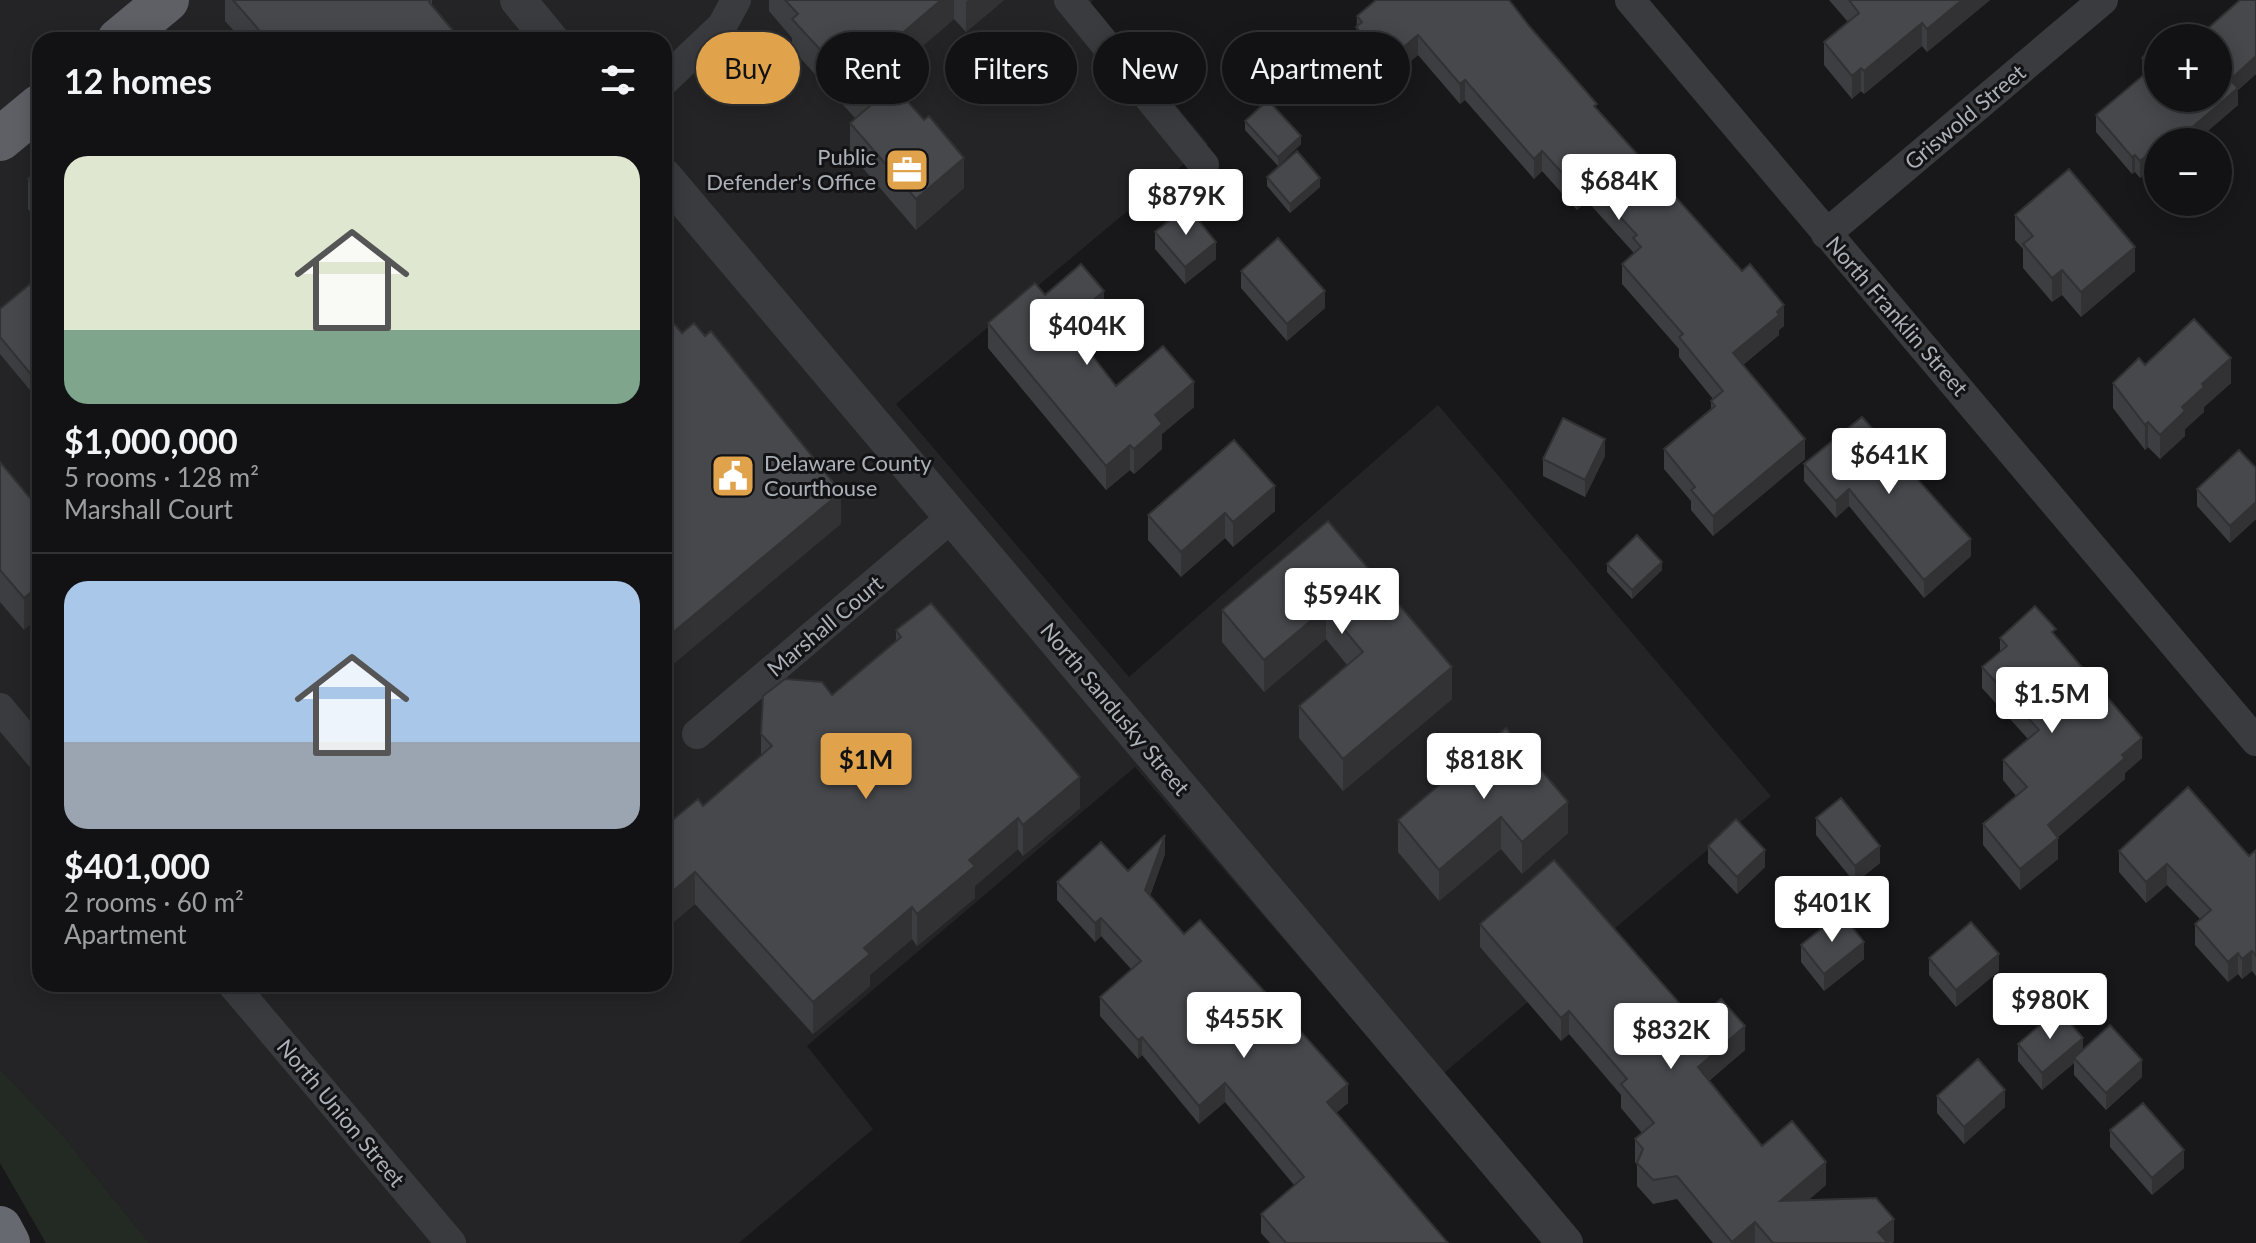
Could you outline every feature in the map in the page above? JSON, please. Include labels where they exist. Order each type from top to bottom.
[{"type":"highway","points":[[129,32],[167,0]]},
{"type":"highway","points":[[0,139],[32,113]]},
{"type":"highway","points":[[0,1228],[8,1243]]},
{"type":"street","points":[[518,0],[544,32]]},
{"type":"street","points":[[672,73],[722,26],[736,0]]},
{"type":"street","points":[[1069,0],[1204,165]]},
{"type":"street","name":"North Franklin Street","points":[[1630,0],[2256,741]]},
{"type":"street","name":"Griswold Street","points":[[1826,234],[2103,0]]},
{"type":"street","name":"North Sandusky Street","points":[[672,185],[1565,1243]]},
{"type":"street","name":"Marshall Court","points":[[697,734],[952,517]]},
{"type":"street","points":[[0,708],[32,746]]},
{"type":"street","name":"North Union Street","points":[[239,992],[451,1243]]},
{"type":"shaded area","points":[[0,0],[1093,0],[1091,3],[1115,32],[1093,32],[1093,104],[1175,104],[1208,144],[896,404],[1129,677],[1438,405],[1771,796],[1418,1095],[1135,767],[807,1046],[873,1129],[739,1243],[149,1243],[64,1137],[0,1069]]},
{"type":"shaded area","points":[[0,1069],[64,1137],[149,1243],[46,1243],[0,1163]]},
{"type":"building","points":[[233,0],[430,0],[454,32],[261,32]]},
{"type":"building","points":[[785,0],[941,0],[904,32],[816,32],[816,45],[792,19],[798,14]]},
{"type":"building","points":[[1376,0],[1509,0],[1597,104],[1594,106],[1742,271],[1750,264],[1784,305],[1777,312],[1779,315],[1733,353],[1805,439],[1713,516],[1691,490],[1695,487],[1664,449],[1715,406],[1711,401],[1723,391],[1679,337],[1683,334],[1622,264],[1641,247],[1633,238],[1637,235],[1587,181],[1577,189],[1542,151],[1534,159],[1465,80],[1460,84],[1418,35],[1410,42],[1410,32],[1360,32],[1356,27],[1362,22],[1357,16]]},
{"type":"building","points":[[1849,0],[1962,0],[1927,29],[1922,23],[1864,71],[1861,68],[1852,76],[1824,42],[1859,13]]},
{"type":"building","points":[[2240,0],[2256,0],[2256,56],[2232,78],[2232,24],[2213,24]]},
{"type":"building","points":[[2144,75],[2144,112],[2210,112],[2191,128],[2144,128],[2144,158],[2140,161],[2135,155],[2132,157],[2096,115]]},
{"type":"building","points":[[910,104],[924,120],[929,116],[964,158],[916,199],[850,123],[871,105]]},
{"type":"building","points":[[1264,104],[1272,104],[1301,136],[1278,157],[1245,121]]},
{"type":"building","points":[[1297,151],[1320,178],[1290,204],[1267,177]]},
{"type":"building","points":[[2069,169],[2135,247],[2081,292],[2062,270],[2052,278],[2023,244],[2033,236],[2015,215]]},
{"type":"building","points":[[1187,206],[1216,242],[1185,267],[1155,232]]},
{"type":"building","points":[[1278,238],[1325,291],[1287,324],[1241,271]]},
{"type":"building","points":[[1081,264],[1104,291],[1082,310],[1096,327],[1081,341],[1116,386],[1163,346],[1194,382],[1155,415],[1162,424],[1134,449],[1130,445],[1106,466],[988,323],[1035,283],[1045,295]]},
{"type":"building","points":[[30,284],[32,287],[32,376],[0,337],[0,309]]},
{"type":"building","points":[[2194,319],[2231,358],[2202,384],[2204,387],[2182,407],[2185,411],[2160,435],[2148,422],[2145,425],[2113,383],[2139,358],[2145,365]]},
{"type":"building","name":"Delaware County Courthouse","points":[[672,321],[682,333],[694,323],[705,336],[711,331],[841,492],[672,633]]},
{"type":"building","points":[[1862,417],[1971,539],[1924,580],[1849,489],[1836,501],[1804,464]]},
{"type":"building","points":[[1563,418],[1605,439],[1585,480],[1543,459]]},
{"type":"building","points":[[1234,440],[1275,486],[1233,522],[1225,513],[1181,552],[1148,515]]},
{"type":"building","points":[[2239,450],[2256,468],[2256,502],[2230,526],[2197,489]]},
{"type":"building","points":[[0,462],[32,500],[32,592],[24,598],[0,570]]},
{"type":"building","points":[[1328,521],[1452,667],[1343,759],[1299,706],[1363,652],[1326,608],[1264,660],[1222,610]]},
{"type":"building","points":[[1637,535],[1662,562],[1632,590],[1607,564]]},
{"type":"building","points":[[931,603],[1080,777],[1023,825],[1018,818],[969,860],[975,866],[917,914],[912,907],[864,948],[870,954],[813,1002],[695,872],[672,892],[672,820],[698,799],[703,806],[772,746],[761,734],[763,696],[785,679],[822,682],[832,695],[901,637],[896,630]]},
{"type":"building","points":[[2035,606],[2056,629],[2052,632],[2142,738],[2122,755],[2125,758],[2048,825],[2058,838],[2020,869],[1983,824],[2027,787],[2003,760],[2039,730],[1982,667],[2007,646],[2000,638]]},
{"type":"building","points":[[1506,728],[1568,802],[1522,842],[1501,817],[1439,870],[1398,820]]},
{"type":"building","points":[[2188,787],[2249,856],[2256,850],[2256,956],[2252,951],[2242,959],[2238,953],[2228,962],[2195,924],[2211,910],[2167,864],[2146,882],[2119,851]]},
{"type":"building","points":[[1841,798],[1880,846],[1855,866],[1816,818]]},
{"type":"building","points":[[1736,819],[1765,850],[1737,877],[1708,846]]},
{"type":"building","points":[[1165,835],[1145,890],[1184,934],[1200,920],[1348,1084],[1327,1102],[1448,1243],[1286,1243],[1261,1214],[1304,1177],[1225,1083],[1199,1106],[1142,1037],[1138,1040],[1100,997],[1141,961],[1101,918],[1095,923],[1057,882],[1101,842],[1128,871]]},
{"type":"building","points":[[1554,860],[1695,1021],[1721,999],[1745,1026],[1698,1067],[1762,1146],[1792,1121],[1826,1162],[1780,1201],[1876,1198],[1894,1219],[1878,1232],[1887,1242],[1773,1243],[1755,1222],[1732,1242],[1677,1176],[1653,1180],[1637,1163],[1643,1149],[1635,1139],[1654,1123],[1621,1084],[1627,1079],[1569,1011],[1561,1018],[1480,924]]},
{"type":"building","points":[[1841,913],[1864,942],[1824,974],[1801,945]]},
{"type":"building","points":[[1971,922],[1999,954],[1956,990],[1929,958]]},
{"type":"building","points":[[2058,1009],[2083,1038],[2042,1073],[2018,1044]]},
{"type":"building","points":[[2110,1025],[2142,1060],[2106,1093],[2074,1058]]},
{"type":"building","points":[[1978,1059],[2005,1090],[1964,1127],[1937,1096]]},
{"type":"building","points":[[2143,1103],[2184,1150],[2152,1178],[2110,1130]]},
{"type":"place","name":"Public Defender's Office","points":[[907,170]]},
{"type":"place","name":"Delaware County Courthouse","points":[[733,476]]}]
